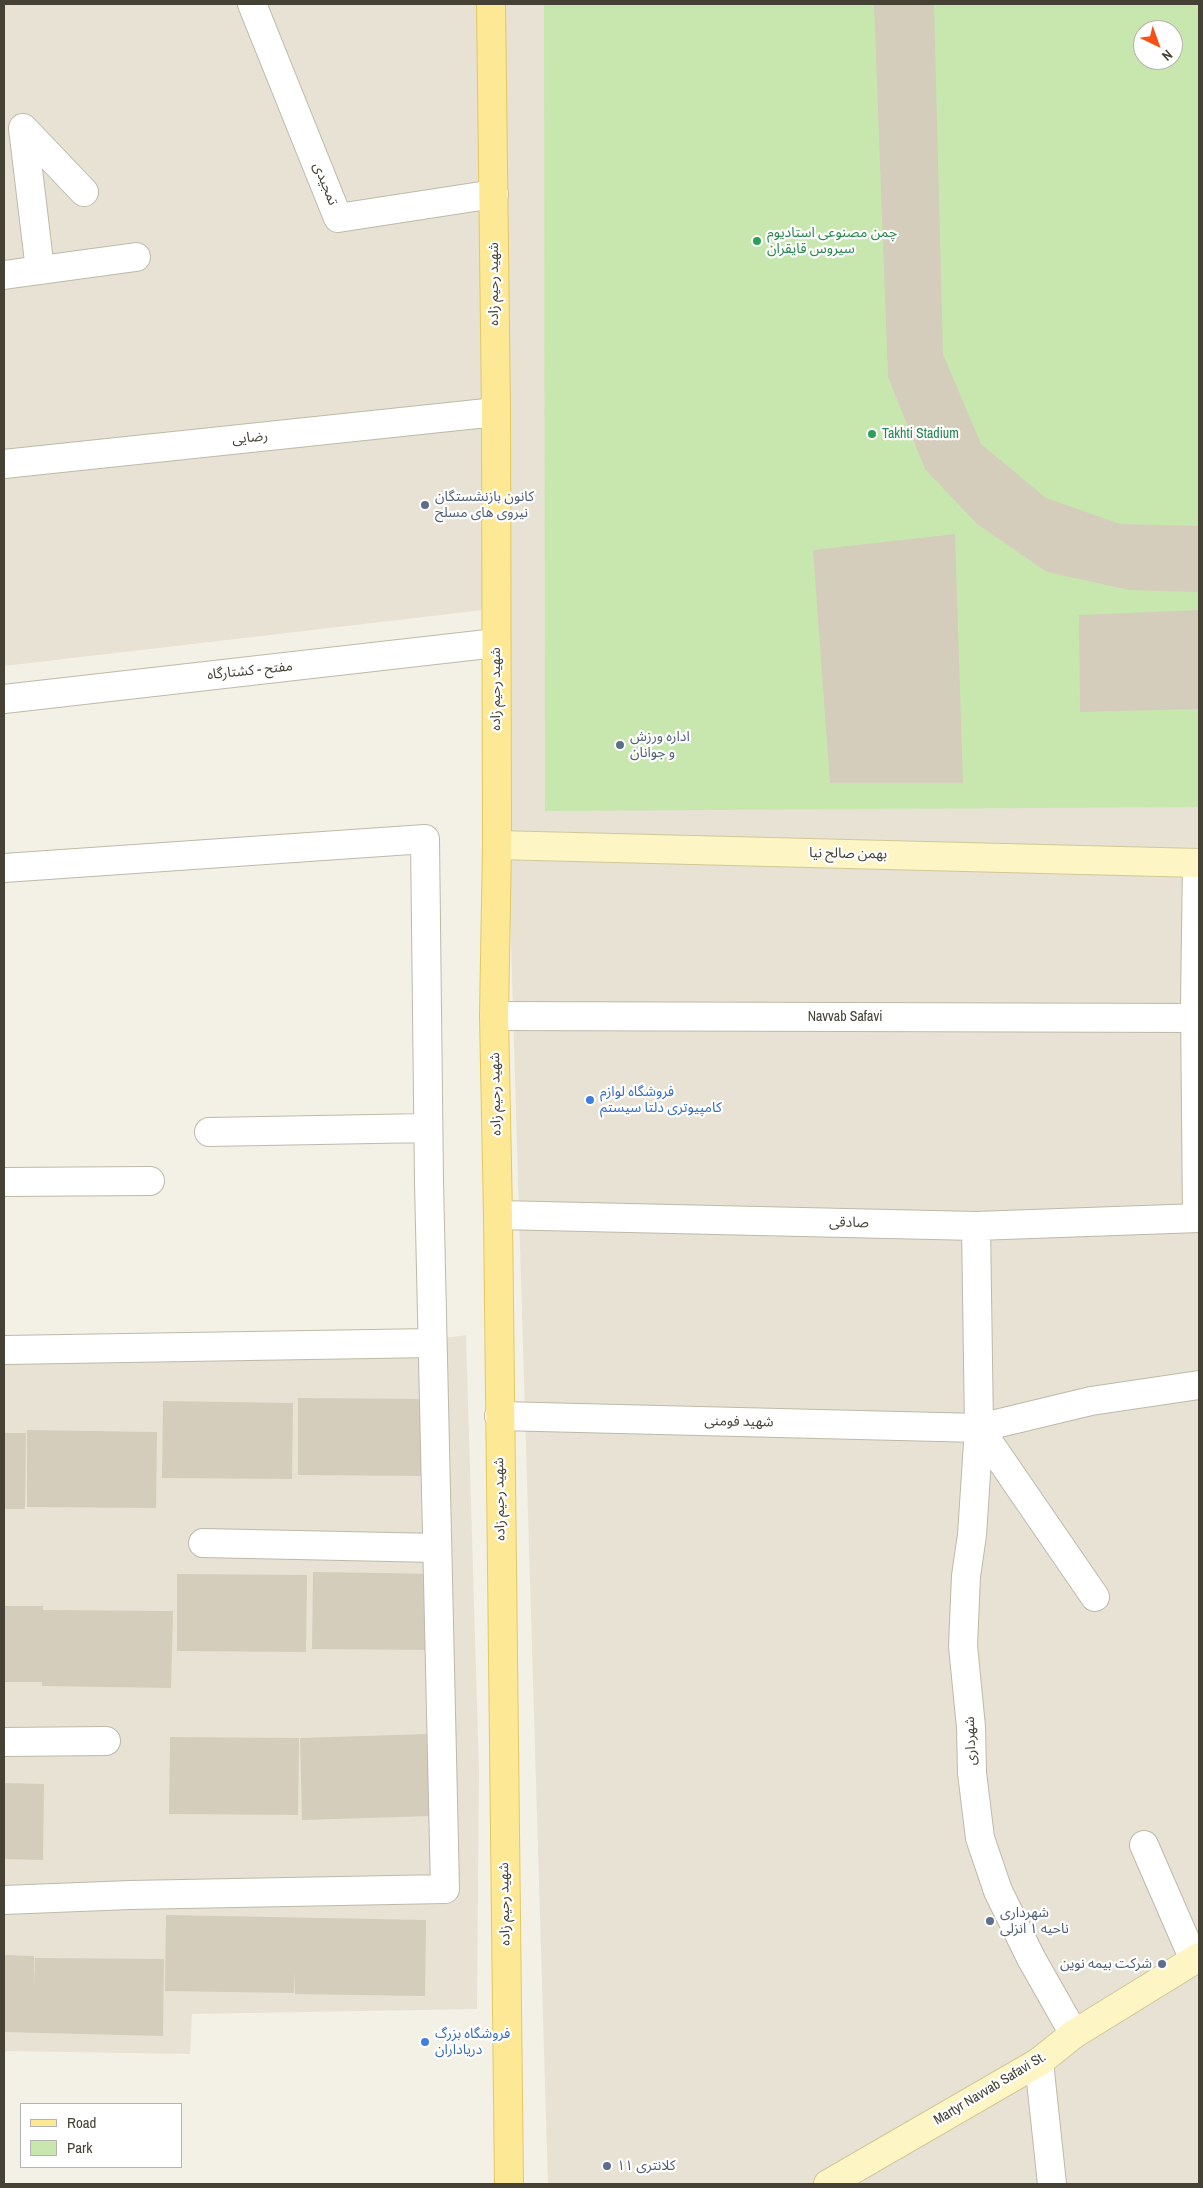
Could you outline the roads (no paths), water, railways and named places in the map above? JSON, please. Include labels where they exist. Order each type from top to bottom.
[{"type":"main road","name":"شهید رحیم زاده","points":[[491,4],[496,412],[494,1016],[509,2184]]},
{"type":"street","name":"تمجیدی","points":[[252,4],[338,218],[494,194]]},
{"type":"street","points":[[40,270],[23,128],[84,192]]},
{"type":"street","points":[[4,275],[136,257]]},
{"type":"street","name":"رضایی","points":[[4,464],[496,412]]},
{"type":"street","name":"مفتح - کشتارگاه","points":[[4,699],[496,643]]},
{"type":"street","points":[[4,868],[425,839],[428,1128],[444,1889],[4,1900]]},
{"type":"street","name":"بهمن صالح نیا","points":[[496,845],[1198,863]]},
{"type":"street","points":[[1198,863],[1196,1010],[1198,1218]]},
{"type":"street","name":"Navvab Safavi","points":[[494,1016],[1196,1010]]},
{"type":"street","points":[[209,1132],[428,1128]]},
{"type":"street","points":[[4,1182],[150,1180]]},
{"type":"street","name":"صادقی","points":[[498,1215],[976,1226],[1198,1218]]},
{"type":"street","name":"شهرداری","points":[[976,1226],[979,1428],[962,1646],[971,1727],[972,1773],[980,1838],[998,1891],[1031,1958],[1074,2034]]},
{"type":"street","points":[[4,1350],[432,1343]]},
{"type":"street","name":"شهید فومنی","points":[[499,1416],[979,1428],[1091,1401],[1199,1385]]},
{"type":"street","points":[[979,1428],[1095,1597]]},
{"type":"street","points":[[203,1543],[437,1548]]},
{"type":"street","points":[[4,1742],[106,1741]]},
{"type":"street","points":[[1144,1845],[1196,1958]]},
{"type":"street","name":"Martyr Navvab Safavi St.","points":[[828,2184],[1039,2062],[1074,2034],[1196,1958]]},
{"type":"street","points":[[1039,2062],[1052,2184]]},
{"type":"place","name":"چمن مصنوعی استادیوم سیروس قایقران","points":[[757,241]]},
{"type":"place","name":"Takhti Stadium","points":[[872,434]]},
{"type":"place","name":"کانون بازنشستگان نیروی های مسلح","points":[[425,505]]},
{"type":"place","name":"اداره ورزش و جوانان","points":[[620,745]]},
{"type":"place","name":"فروشگاه لوازم کامپیوتری دلتا سیستم","points":[[590,1100]]},
{"type":"place","name":"شهرداری ناحیه ۱ انزلی","points":[[990,1921]]},
{"type":"place","name":"شرکت بیمه نوین","points":[[1162,1964]]},
{"type":"place","name":"فروشگاه بزرگ دریاداران","points":[[425,2042]]},
{"type":"place","name":"کلانتری ۱۱","points":[[607,2166]]}]
